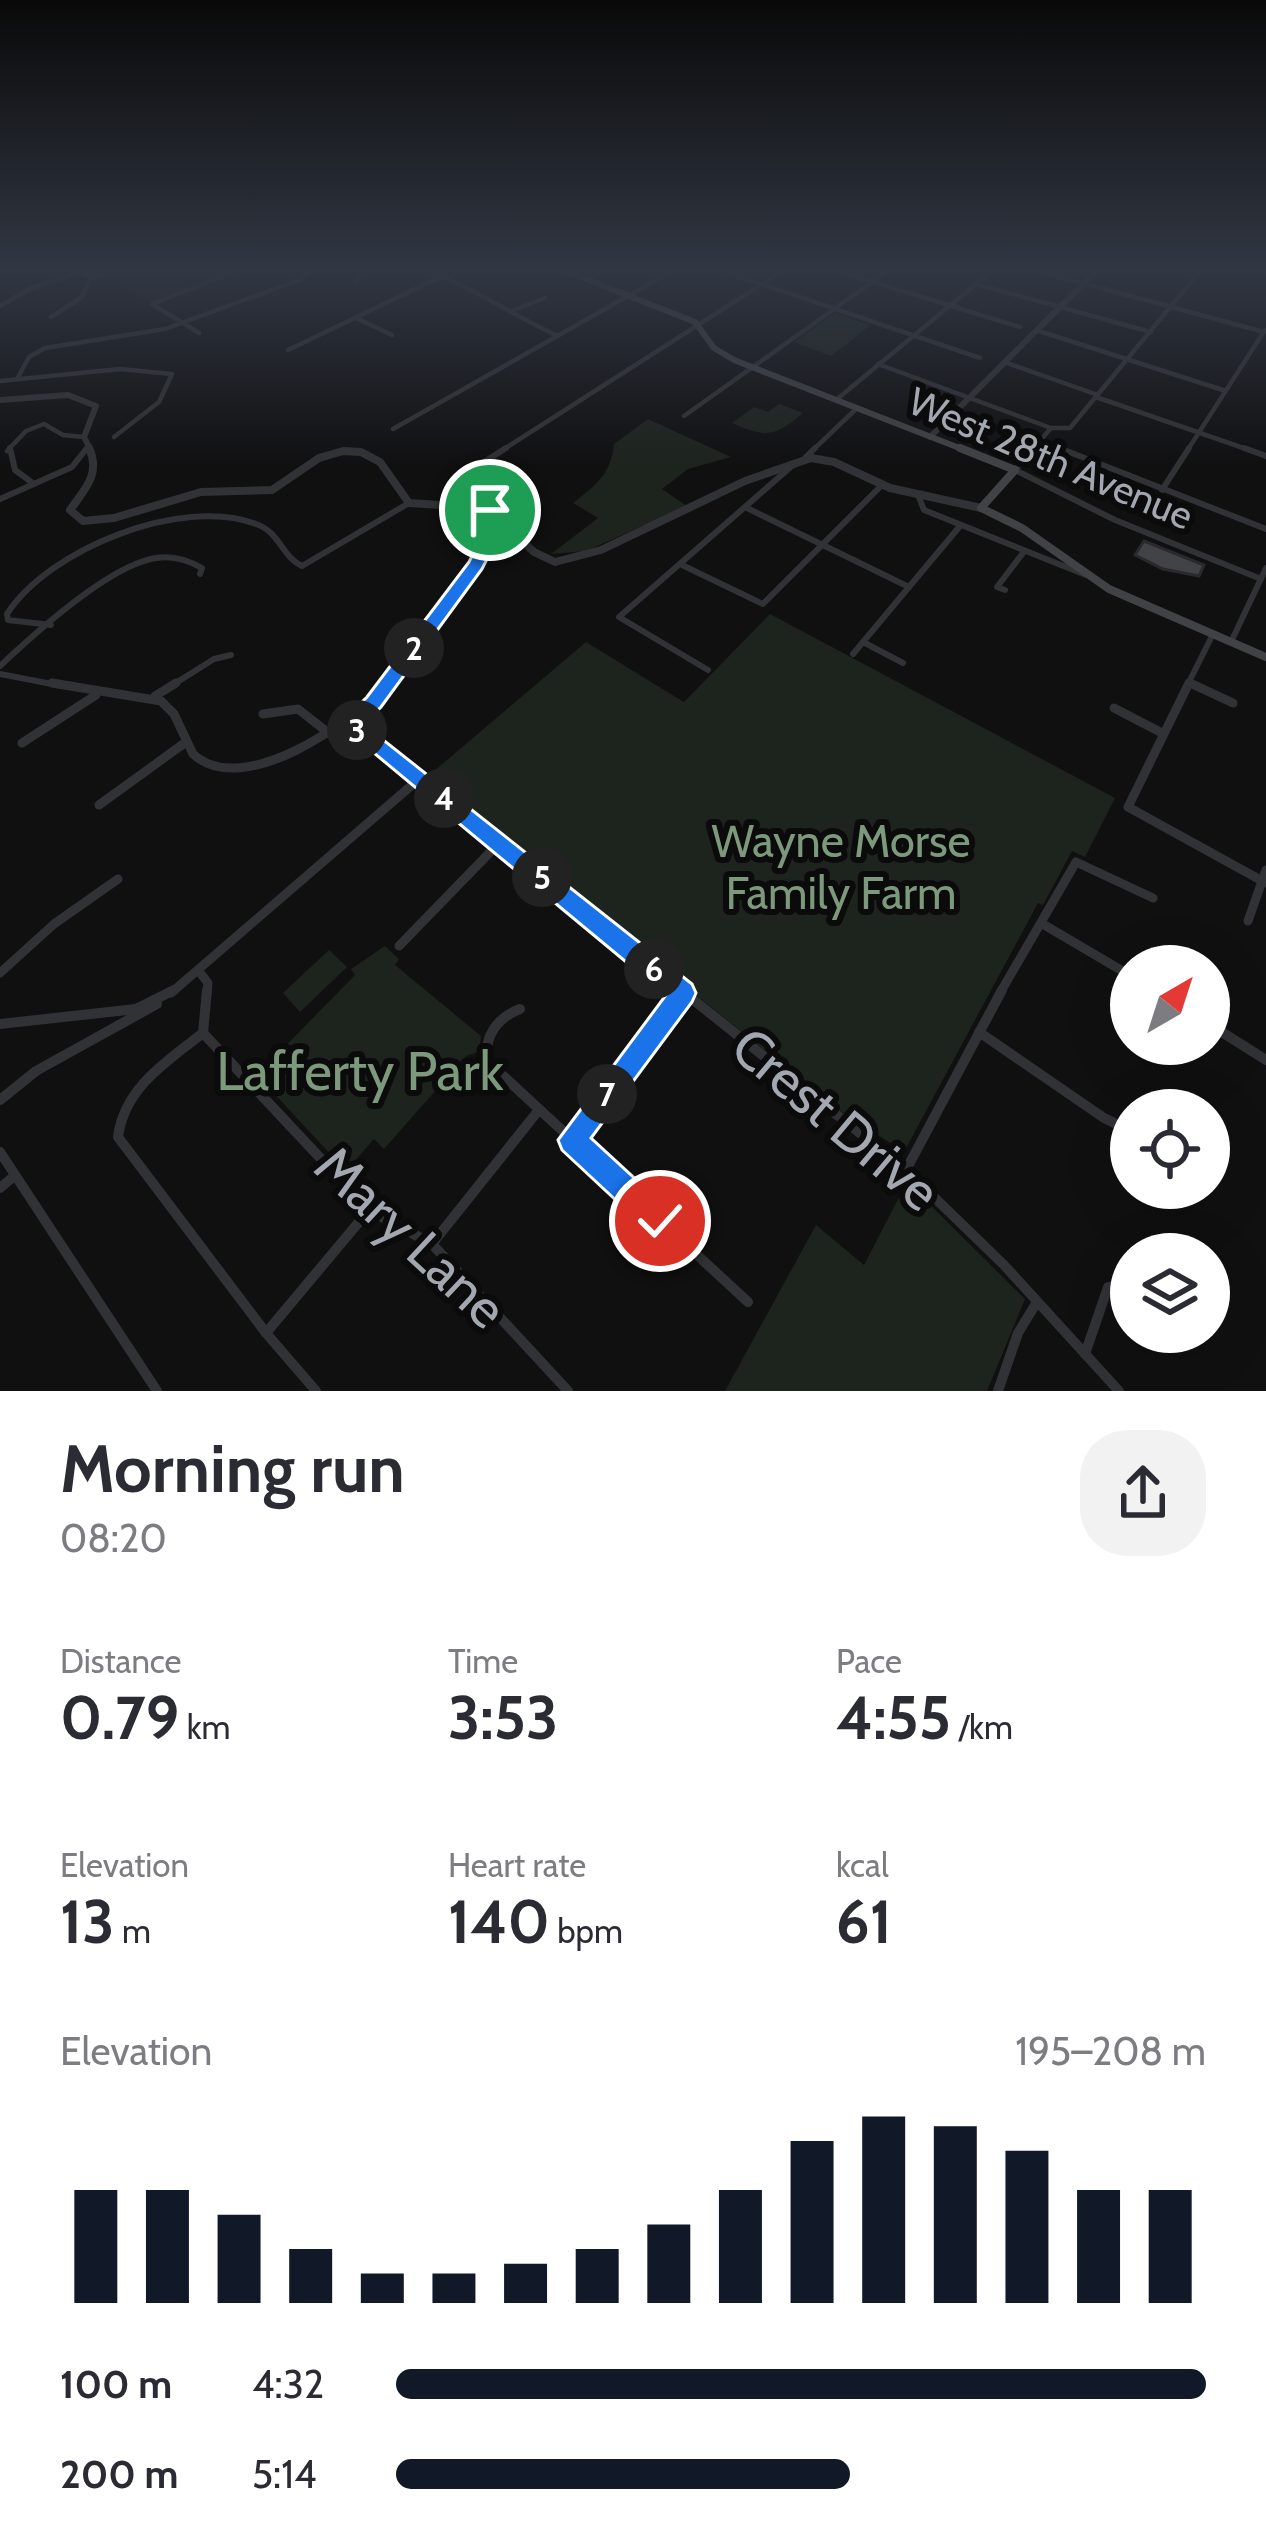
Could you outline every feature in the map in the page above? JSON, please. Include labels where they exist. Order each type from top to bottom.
[{"type":"main road","name":"West 28th Avenue","points":[[706,335],[718,351],[753,368],[1015,470]]},
{"type":"main road","points":[[986,459],[1007,479]]},
{"type":"main road","points":[[1010,520],[981,508],[1015,470]]},
{"type":"main road","points":[[992,496],[996,508],[1010,520],[1109,589],[1266,657]]},
{"type":"street","points":[[17,379],[29,357],[56,344],[127,335]]},
{"type":"street","points":[[288,350],[319,335]]},
{"type":"street","points":[[464,477],[684,335]]},
{"type":"street","points":[[684,416],[798,335]]},
{"type":"street","points":[[905,335],[980,358]]},
{"type":"street","points":[[836,400],[914,335]]},
{"type":"street","points":[[930,437],[1031,335]]},
{"type":"street","points":[[1051,335],[1226,391]]},
{"type":"street","points":[[878,364],[1051,428],[1070,429],[1148,335]]},
{"type":"street","points":[[1162,490],[1262,335]]},
{"type":"street","points":[[393,429],[559,336]]},
{"type":"street","points":[[1004,362],[1266,456]]},
{"type":"street","points":[[0,381],[120,369],[172,374],[171,384],[139,422],[114,437]]},
{"type":"street","points":[[0,400],[45,394],[94,403],[96,412],[84,437],[96,463],[94,475],[70,510],[83,521],[113,518],[202,491],[272,490],[319,458],[343,452],[361,452],[380,463],[409,503]]},
{"type":"street","points":[[708,670],[620,616],[856,408]]},
{"type":"street","points":[[34,484],[14,470],[7,449],[41,424],[63,435],[84,437]]},
{"type":"street","points":[[1015,470],[1051,428]]},
{"type":"street","points":[[1040,441],[1266,529]]},
{"type":"street","points":[[0,499],[75,466],[87,448]]},
{"type":"street","points":[[51,625],[15,623],[7,618],[16,600],[46,571],[92,545],[185,518],[257,526],[280,537],[288,545],[291,561],[305,565],[409,503],[472,504],[500,518],[536,555],[554,562],[578,560],[798,462],[829,460],[882,485],[981,508]]},
{"type":"street","name":"West 28th Avenue","points":[[1015,470],[1115,520],[1261,579]]},
{"type":"street","points":[[0,670],[97,694],[154,697],[176,714],[186,742],[201,760],[230,767],[289,755],[349,724],[374,702],[476,565],[500,518],[499,502],[464,477],[452,476]]},
{"type":"street","points":[[682,565],[760,604],[882,485]]},
{"type":"street","points":[[918,495],[922,509],[1085,574]]},
{"type":"street","points":[[747,508],[909,587]]},
{"type":"street","points":[[853,654],[961,526]]},
{"type":"street","points":[[1004,590],[997,587],[1023,553]]},
{"type":"street","points":[[0,670],[51,625],[147,560],[186,559],[202,568],[200,574]]},
{"type":"street","points":[[1231,642],[1266,568]]},
{"type":"street","points":[[1213,634],[1128,808],[1265,878],[1249,921]]},
{"type":"street","points":[[862,642],[903,663]]},
{"type":"street","points":[[154,697],[214,658],[231,655]]},
{"type":"street","points":[[1188,682],[1232,703]]},
{"type":"street","points":[[22,743],[97,694]]},
{"type":"street","points":[[1114,708],[1162,733]]},
{"type":"street","points":[[263,714],[298,709],[331,734]]},
{"type":"street","name":"Crest Drive","points":[[349,724],[906,1170],[1119,1391]]},
{"type":"street","points":[[99,805],[186,742]]},
{"type":"street","points":[[0,1100],[32,1072],[123,1028],[167,996],[419,779]]},
{"type":"street","points":[[399,946],[500,842]]},
{"type":"street","points":[[906,1170],[1078,860],[1153,898]]},
{"type":"street","points":[[0,973],[54,924],[118,879]]},
{"type":"street","points":[[1041,923],[1110,964]]},
{"type":"street","points":[[198,970],[208,983],[203,1033],[129,1100],[118,1122],[118,1138],[266,1333],[316,1391]]},
{"type":"street","points":[[572,1140],[683,993]]},
{"type":"street","points":[[0,1024],[136,1009],[167,996]]},
{"type":"street","points":[[520,1009],[508,1013],[489,1035],[484,1053],[490,1066],[748,1303]]},
{"type":"street","points":[[979,1032],[1110,1121]]},
{"type":"street","name":"Mary Lane","points":[[203,1033],[369,1210],[432,1244],[568,1391]]},
{"type":"street","points":[[1230,1037],[1266,1060]]},
{"type":"street","points":[[432,1244],[538,1111]]},
{"type":"street","points":[[0,1152],[157,1391]]},
{"type":"street","points":[[0,1187],[13,1177]]},
{"type":"street","points":[[266,1333],[369,1210]]},
{"type":"street","points":[[1085,1354],[1110,1287]]},
{"type":"street","points":[[998,1391],[1018,1333],[1037,1302]]},
{"type":"green space","points":[[804,335],[858,335],[831,356],[794,342]]},
{"type":"green space","points":[[779,404],[803,413],[770,433],[732,423],[754,407],[768,412]]},
{"type":"green space","points":[[648,419],[731,457],[688,469],[662,489],[687,506],[586,551],[551,554],[598,518],[573,503],[601,478],[614,444]]},
{"type":"green space","name":"Wayne Morse Family Farm","points":[[770,614],[1115,798],[1085,857],[1072,851],[1043,905],[1038,903],[904,1152],[832,1105],[427,777],[586,642],[684,702]]},
{"type":"green space","name":"Lafferty Park","points":[[385,946],[399,959],[395,965],[481,1036],[479,1052],[466,1056],[384,1149],[374,1139],[346,1171],[257,1075],[355,975],[351,969]]},
{"type":"green space","points":[[329,950],[347,967],[300,1012],[283,993]]},
{"type":"green space","points":[[907,1182],[1025,1299],[987,1391],[725,1391],[816,1225],[864,1265]]},
{"type":"building","points":[[1144,541],[1204,565],[1199,576],[1163,569],[1135,555]]},
{"type":"route","points":[[490,510],[500,518],[476,565],[374,702],[349,724],[683,993],[572,1140],[660,1221]]}]
